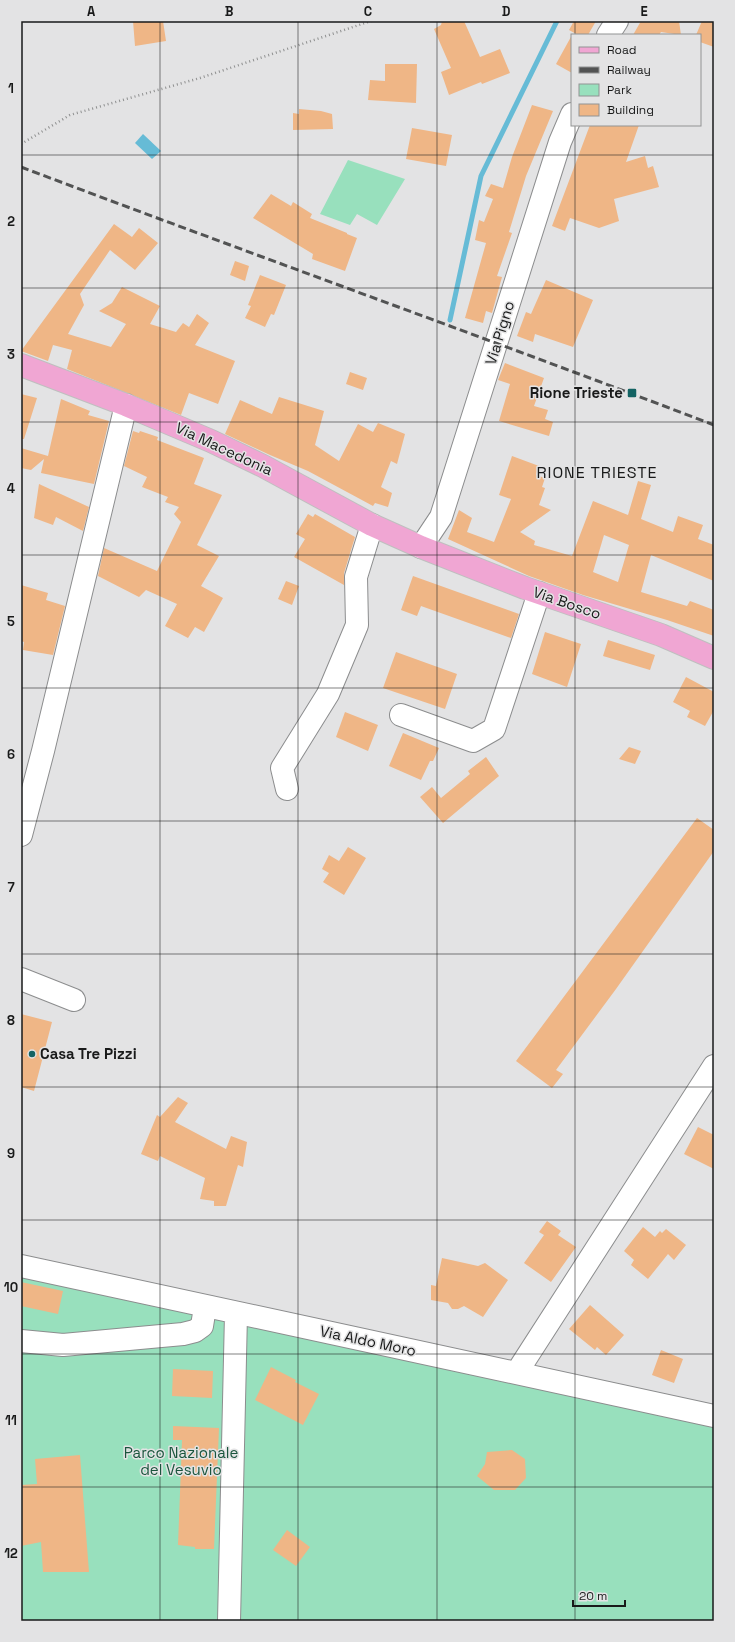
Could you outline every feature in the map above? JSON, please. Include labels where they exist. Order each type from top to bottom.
[{"type":"main road","name":"Via Macedonia","points":[[21,365],[126,405],[211,441],[263,466],[372,525],[421,547]]},
{"type":"main road","name":"Via Bosco","points":[[421,547],[540,593],[661,635],[714,658]]},
{"type":"street","points":[[609,34],[617,21]]},
{"type":"street","name":"Via Pigno","points":[[421,547],[441,517],[560,142],[571,116]]},
{"type":"street","points":[[21,835],[43,751],[126,405]]},
{"type":"street","points":[[287,789],[282,768],[328,694],[357,625],[356,577],[372,525]]},
{"type":"street","points":[[401,715],[473,741],[494,728],[540,593]]},
{"type":"street","points":[[21,979],[74,1000]]},
{"type":"street","points":[[517,1372],[714,1066]]},
{"type":"street","name":"Via Aldo Moro","points":[[21,1266],[236,1314],[517,1372],[714,1416]]},
{"type":"street","points":[[21,1341],[63,1345],[183,1334],[195,1331],[202,1326],[206,1307]]},
{"type":"street","points":[[229,1621],[236,1314]]},
{"type":"path","points":[[21,144],[70,115],[200,78],[371,21]]},
{"type":"green space","points":[[348,160],[405,179],[377,225],[357,214],[350,225],[320,214]]},
{"type":"green space","name":"Parco Nazionale del Vesuvio","points":[[21,1262],[714,1409],[714,1621],[21,1621]]},
{"type":"water","points":[[143,134],[161,151],[152,159],[135,143]]},
{"type":"building","points":[[133,21],[163,21],[166,41],[135,46]]},
{"type":"building","points":[[442,21],[464,21],[480,57],[500,49],[510,73],[482,84],[481,82],[449,95],[441,72],[451,68],[434,29],[441,25]]},
{"type":"building","points":[[574,21],[596,21],[589,34],[576,34],[569,30]]},
{"type":"building","points":[[641,21],[679,21],[681,34],[661,32],[660,34],[634,34]]},
{"type":"building","points":[[702,21],[714,21],[714,47],[701,42],[701,34],[696,34]]},
{"type":"building","points":[[571,37],[571,72],[556,64]]},
{"type":"building","points":[[385,64],[417,64],[416,103],[368,100],[370,80],[385,81]]},
{"type":"building","points":[[532,105],[553,111],[526,176],[509,232],[512,233],[497,276],[502,277],[492,313],[486,311],[483,323],[465,318],[486,243],[475,240],[479,220],[484,222],[493,199],[485,196],[491,184],[503,188],[512,157]]},
{"type":"building","points":[[299,109],[321,111],[332,114],[333,129],[293,130],[293,113],[299,114]]},
{"type":"building","points":[[590,126],[639,126],[626,162],[645,156],[648,168],[653,166],[659,187],[614,199],[619,221],[599,228],[570,218],[565,231],[552,226]]},
{"type":"building","points":[[412,128],[452,135],[446,166],[406,159]]},
{"type":"building","points":[[271,194],[291,206],[293,202],[312,214],[310,218],[357,238],[345,271],[312,259],[313,254],[253,218]]},
{"type":"building","points":[[114,224],[132,237],[139,228],[158,243],[135,270],[110,250],[80,294],[84,305],[68,334],[111,347],[126,324],[99,311],[112,303],[122,287],[160,306],[150,324],[176,332],[183,323],[189,327],[197,314],[209,323],[195,345],[235,361],[218,404],[189,393],[181,415],[67,369],[72,350],[53,345],[48,361],[21,351]]},
{"type":"building","points":[[235,261],[249,266],[245,281],[230,275]]},
{"type":"building","points":[[260,275],[286,285],[274,315],[271,314],[265,327],[245,318],[251,306],[248,305]]},
{"type":"building","points":[[546,280],[593,300],[573,347],[535,334],[533,342],[517,336],[526,312],[531,314]]},
{"type":"building","points":[[505,363],[544,378],[534,406],[548,410],[545,419],[553,422],[549,436],[499,421],[510,384],[498,380]]},
{"type":"building","points":[[350,372],[367,378],[363,390],[346,384]]},
{"type":"building","points":[[21,394],[37,398],[24,439],[21,439]]},
{"type":"building","points":[[279,397],[324,411],[315,445],[339,461],[358,424],[373,432],[378,423],[405,434],[397,464],[391,461],[381,487],[392,493],[388,507],[375,503],[373,506],[308,471],[225,434],[240,400],[272,414]]},
{"type":"building","points":[[61,399],[90,411],[88,415],[109,421],[94,484],[41,473],[44,459],[31,470],[21,468],[21,448],[48,456]]},
{"type":"building","points":[[133,431],[139,433],[140,431],[158,437],[157,440],[204,458],[194,484],[222,495],[197,545],[219,556],[201,586],[223,598],[204,632],[195,627],[188,638],[165,626],[177,604],[146,590],[139,597],[98,576],[104,548],[157,571],[181,522],[174,514],[179,507],[165,502],[168,497],[142,487],[147,477],[124,466]]},
{"type":"building","points":[[512,456],[539,466],[536,475],[545,478],[542,487],[545,488],[539,505],[551,510],[520,532],[535,541],[534,545],[572,556],[593,501],[628,515],[638,481],[651,485],[641,519],[673,532],[678,516],[703,525],[698,539],[714,545],[714,581],[651,555],[641,592],[687,606],[690,601],[714,610],[714,636],[667,620],[583,595],[529,576],[448,539],[459,510],[472,518],[467,532],[494,542],[511,499],[499,495]],"holes":[[[604,535],[629,545],[618,582],[593,572]]]},
{"type":"building","points":[[39,484],[89,507],[83,531],[56,517],[53,525],[34,518]]},
{"type":"building","points":[[308,514],[313,517],[315,514],[355,537],[344,573],[344,585],[294,557],[305,539],[296,534]]},
{"type":"building","points":[[413,576],[519,614],[511,638],[421,606],[417,616],[401,610]]},
{"type":"building","points":[[286,581],[299,586],[292,605],[278,599]]},
{"type":"building","points":[[21,585],[48,593],[46,600],[65,606],[53,655],[23,650],[24,642],[21,641]]},
{"type":"building","points":[[545,632],[581,644],[567,687],[532,674]]},
{"type":"building","points":[[608,640],[655,655],[650,670],[603,656]]},
{"type":"building","points":[[396,652],[457,674],[445,709],[383,688]]},
{"type":"building","points":[[686,677],[714,692],[714,710],[705,726],[687,717],[690,711],[673,702]]},
{"type":"building","points":[[345,712],[378,725],[368,751],[336,737]]},
{"type":"building","points":[[403,733],[439,748],[433,761],[430,761],[421,780],[389,766]]},
{"type":"building","points":[[629,747],[641,751],[635,764],[619,759]]},
{"type":"building","points":[[486,757],[499,776],[443,823],[420,797],[432,787],[441,798],[470,774],[468,771]]},
{"type":"building","points":[[697,818],[714,830],[714,851],[616,989],[556,1070],[563,1074],[552,1088],[516,1061]]},
{"type":"building","points":[[348,847],[366,858],[344,895],[323,882],[329,873],[322,869],[329,855],[339,861]]},
{"type":"building","name":"Casa Tre Pizzi","points":[[21,1014],[52,1022],[34,1091],[21,1087]]},
{"type":"building","points":[[178,1097],[188,1103],[175,1122],[226,1149],[231,1136],[247,1142],[243,1167],[238,1165],[226,1206],[214,1206],[214,1201],[200,1199],[205,1178],[160,1156],[158,1161],[141,1154],[157,1115],[160,1117]]},
{"type":"building","points":[[698,1127],[714,1135],[714,1169],[684,1154]]},
{"type":"building","points":[[547,1221],[561,1231],[558,1235],[576,1247],[551,1282],[524,1263],[544,1235],[539,1232]]},
{"type":"building","points":[[643,1227],[655,1237],[660,1231],[662,1233],[666,1229],[686,1245],[674,1260],[668,1254],[648,1279],[631,1265],[634,1260],[624,1251]]},
{"type":"building","points":[[442,1258],[478,1266],[485,1263],[508,1280],[483,1317],[464,1306],[458,1309],[452,1309],[448,1303],[431,1300],[431,1285],[436,1286]]},
{"type":"building","points":[[21,1282],[63,1291],[58,1314],[21,1306]]},
{"type":"building","points":[[590,1305],[624,1335],[606,1355],[597,1347],[595,1350],[569,1329]]},
{"type":"building","points":[[661,1350],[683,1359],[674,1383],[652,1375]]},
{"type":"building","points":[[271,1367],[296,1380],[295,1382],[319,1394],[303,1425],[255,1400]]},
{"type":"building","points":[[173,1369],[213,1371],[212,1398],[172,1396]]},
{"type":"building","points":[[173,1426],[219,1428],[214,1549],[195,1549],[195,1547],[178,1545],[182,1440],[173,1440]]},
{"type":"building","points":[[512,1450],[525,1459],[526,1478],[515,1490],[494,1490],[477,1476],[485,1464],[487,1452]]},
{"type":"building","points":[[80,1455],[89,1572],[43,1572],[41,1542],[21,1546],[21,1485],[37,1484],[35,1459]]},
{"type":"building","points":[[287,1530],[310,1547],[296,1566],[273,1550]]},
{"type":"waterway","points":[[450,320],[481,176],[557,21]]},
{"type":"railway","points":[[21,167],[714,425]]},
{"type":"place","name":"Rione Trieste","points":[[632,393]]},
{"type":"place","name":"Casa Tre Pizzi","points":[[32,1054]]},
{"type":"district","name":"RIONE TRIESTE","points":[[597,472]]}]
